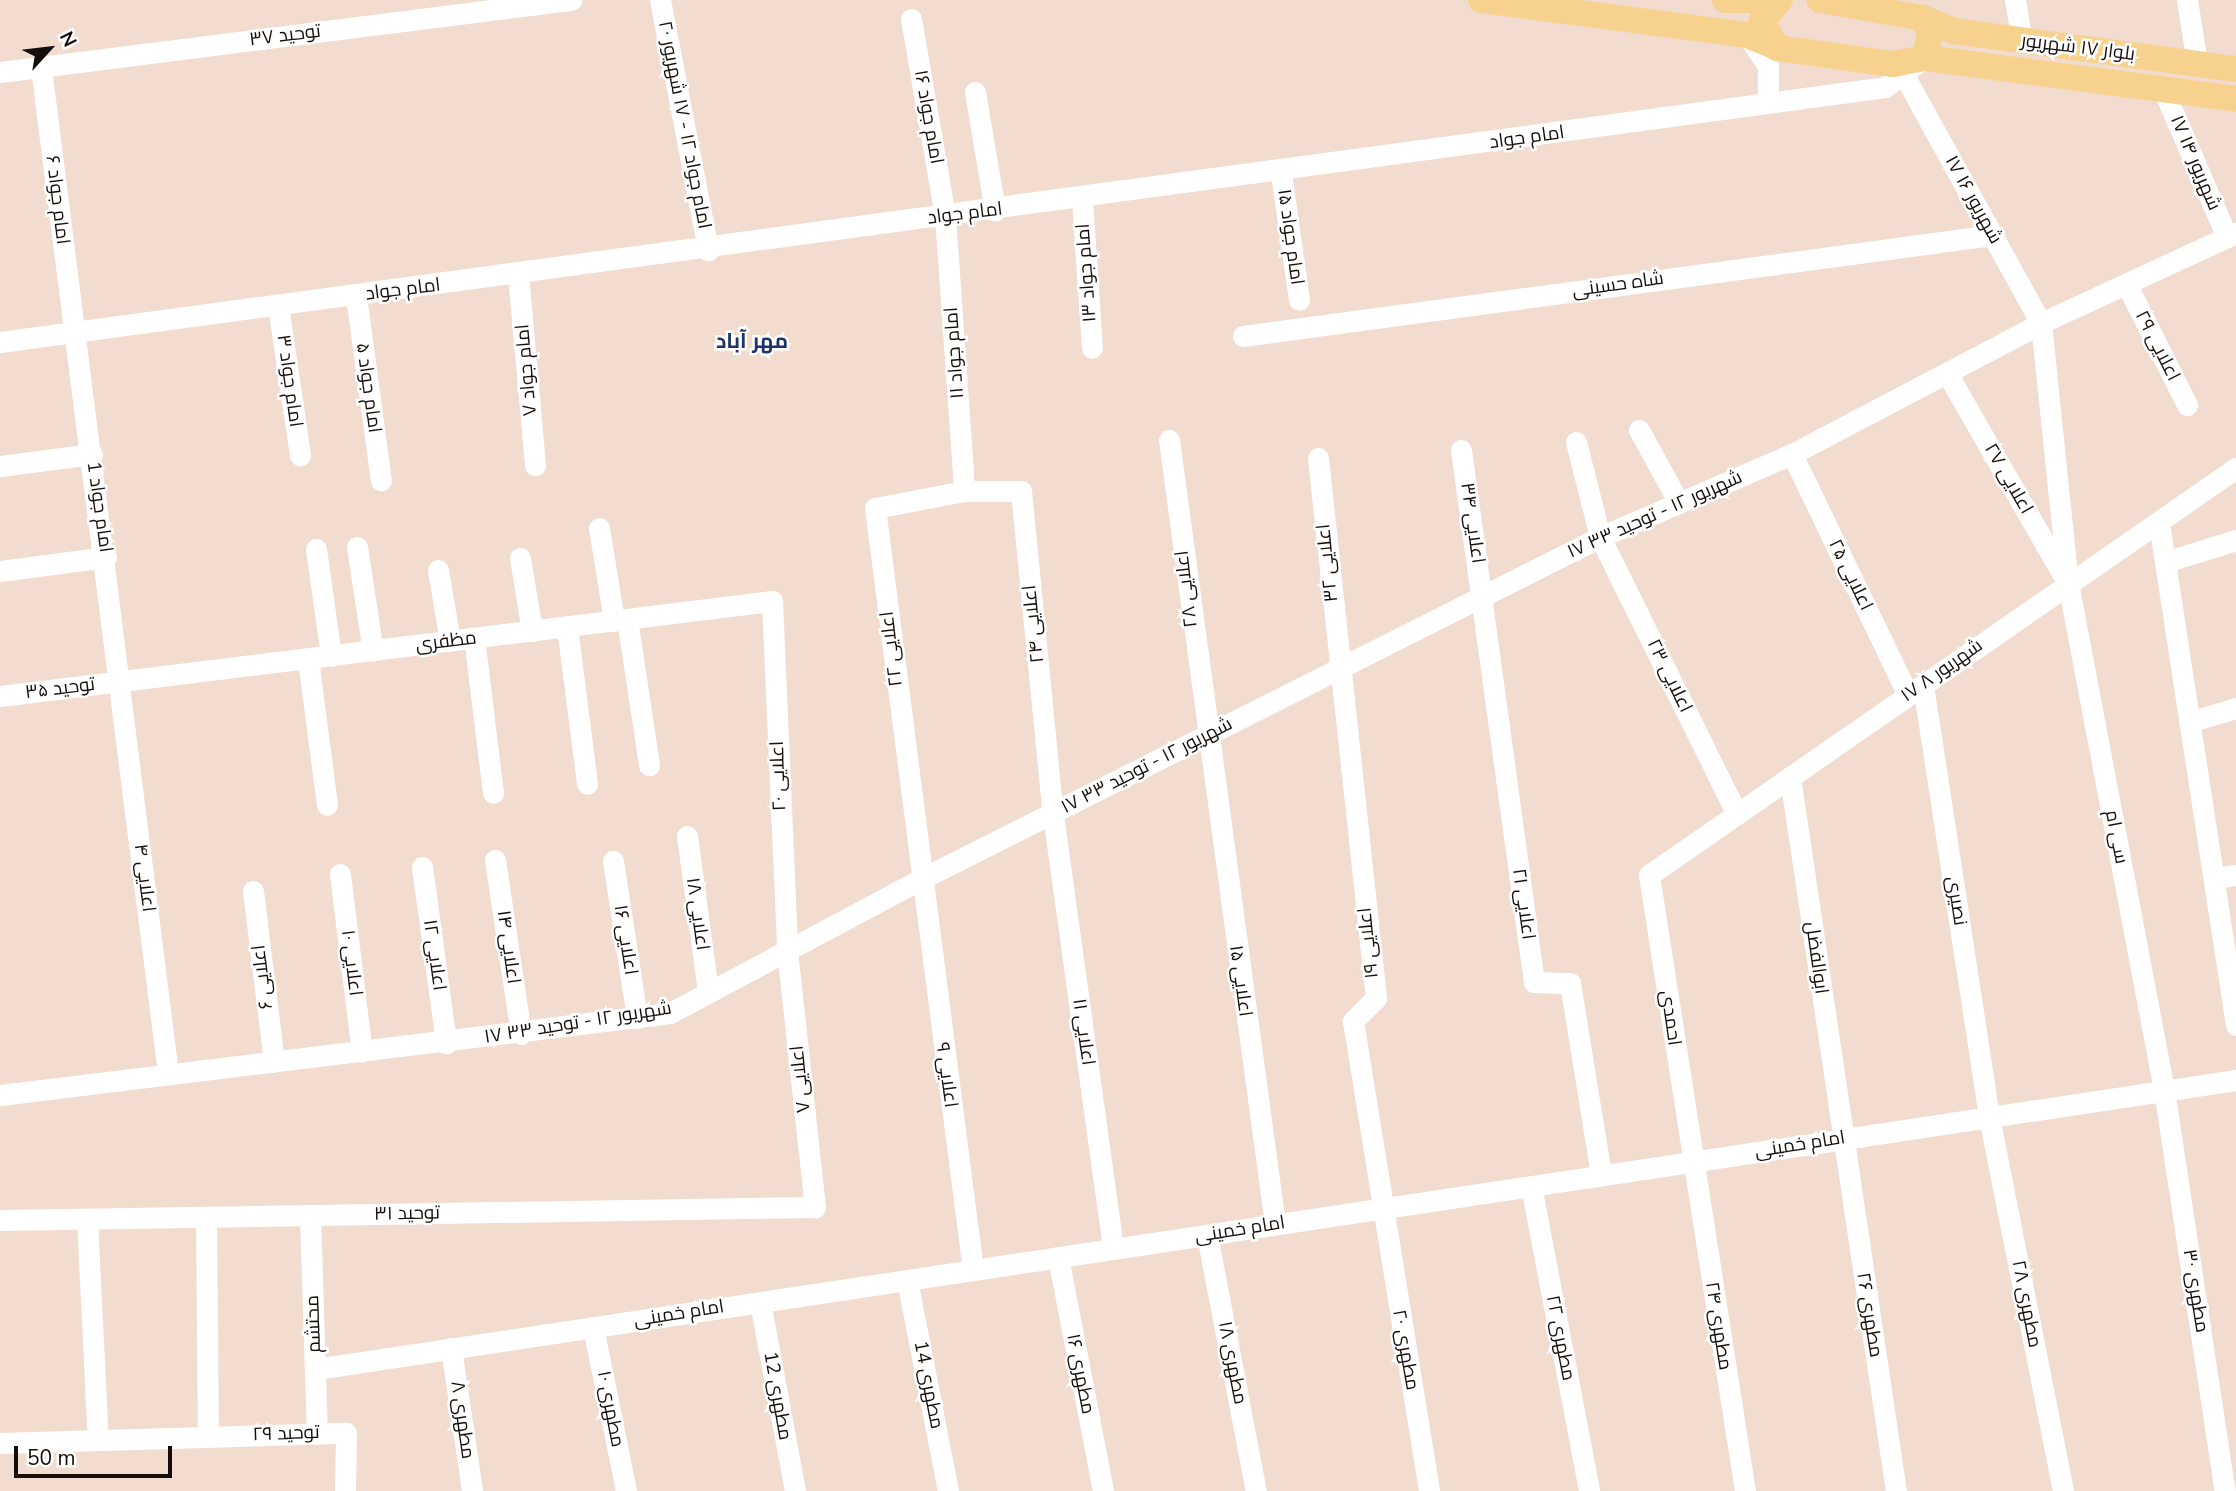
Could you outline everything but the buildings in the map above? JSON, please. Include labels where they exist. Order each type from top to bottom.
[{"type":"main road","points":[[1481,0],[1747,35],[1772,45]]},
{"type":"main road","points":[[1725,0],[1778,0]]},
{"type":"main road","points":[[1772,45],[1762,22],[1778,0]]},
{"type":"main road","name":"بلوار ۱۷ شهریور","points":[[1820,0],[1881,4],[1954,31],[2236,69]]},
{"type":"main road","points":[[1916,66],[1930,33],[1923,18]]},
{"type":"main road","name":"بلوار ۱۷ شهریور","points":[[1772,45],[1893,64],[2163,89],[2236,99]]},
{"type":"street","name":"توحید ۳۷","points":[[0,72],[571,0]]},
{"type":"street","name":"امام جواد ۱۲ - ۱۷ شهریور ۲۰","points":[[660,0],[708,250]]},
{"type":"street","points":[[2015,0],[2022,41]]},
{"type":"street","points":[[2188,0],[2197,63]]},
{"type":"street","name":"امام جواد ۱۶","points":[[911,19],[945,216]]},
{"type":"street","points":[[1747,35],[1768,66],[1768,102]]},
{"type":"street","name":"امام جواد","points":[[0,342],[1282,173],[1885,87],[1916,66]]},
{"type":"street","name":"۱۷ شهریور ۱۶","points":[[1916,66],[1993,235],[2041,323]]},
{"type":"street","name":"امام جواد ۶","points":[[41,68],[74,333]]},
{"type":"street","name":"۱۷ شهریور ۱۴","points":[[2163,89],[2232,235]]},
{"type":"street","points":[[975,92],[995,210]]},
{"type":"street","name":"امام جواد ۱۵","points":[[1282,173],[1298,300]]},
{"type":"street","name":"امام جواد ۱۳","points":[[1082,199],[1092,348]]},
{"type":"street","name":"امام جواد ۱۱","points":[[945,216],[964,491]]},
{"type":"street","name":"شاه حسینی","points":[[1243,336],[1993,235]]},
{"type":"street","name":"۱۷ شهریور ۱۲ - توحید ۳۳","points":[[0,1095],[521,1034],[670,1013],[919,880],[1053,815],[1339,667],[1600,537],[1792,454],[1948,375],[2041,323],[2128,287],[2232,235]]},
{"type":"street","name":"امام جواد ۷","points":[[518,275],[535,465]]},
{"type":"street","name":"اعلایی ۲۹","points":[[2128,287],[2187,405]]},
{"type":"street","name":"امام جواد ۵","points":[[356,296],[382,481]]},
{"type":"street","name":"امام جواد ۳","points":[[278,306],[300,455]]},
{"type":"street","points":[[2041,323],[2067,583]]},
{"type":"street","name":"امام جواد 1","points":[[74,333],[106,557],[120,682]]},
{"type":"street","name":"اعلایی ۲۷","points":[[1948,375],[2067,583]]},
{"type":"street","points":[[1639,429],[1679,503]]},
{"type":"street","name":"اعلایی ۲۸","points":[[1169,440],[1204,737]]},
{"type":"street","name":"اعلایی ۲۳","points":[[1576,442],[1600,537],[1737,814]]},
{"type":"street","name":"اعلایی ۳۴","points":[[1461,450],[1482,596]]},
{"type":"street","points":[[0,466],[92,454]]},
{"type":"street","name":"اعلایی ۲۵","points":[[1792,454],[1915,690]]},
{"type":"street","name":"اعلایی ۳۲","points":[[1318,458],[1339,667]]},
{"type":"street","name":"۱۷ شهریور ۸","points":[[1648,875],[2236,468]]},
{"type":"street","name":"اعلایی ۲۴","points":[[964,491],[1021,491],[1053,815]]},
{"type":"street","name":"اعلایی ۲۲","points":[[919,880],[875,508],[964,491]]},
{"type":"street","points":[[2159,523],[2236,1025]]},
{"type":"street","points":[[599,528],[649,765]]},
{"type":"street","points":[[2165,562],[2236,540]]},
{"type":"street","points":[[357,547],[373,651]]},
{"type":"street","points":[[316,549],[331,656]]},
{"type":"street","points":[[0,571],[106,557]]},
{"type":"street","points":[[520,558],[532,631]]},
{"type":"street","points":[[438,570],[450,641]]},
{"type":"street","name":"سی ام","points":[[2067,583],[2164,1090]]},
{"type":"street","name":"اعلایی ۲۱","points":[[1482,596],[1534,982],[1570,983],[1601,1175]]},
{"type":"street","name":"مظفری","points":[[120,682],[772,601]]},
{"type":"street","name":"اعلایی ۲۰","points":[[772,601],[787,950]]},
{"type":"street","points":[[567,627],[587,784]]},
{"type":"street","points":[[474,638],[493,793]]},
{"type":"street","points":[[308,659],[327,805]]},
{"type":"street","name":"اعلایی ۱۹","points":[[1339,667],[1376,998],[1353,1021],[1381,1208]]},
{"type":"street","name":"توحید ۳۵","points":[[0,696],[120,682]]},
{"type":"street","name":"اعلایی ۴","points":[[120,682],[168,1074]]},
{"type":"street","name":"نصیری","points":[[1915,690],[1990,1117]]},
{"type":"street","points":[[2189,722],[2236,708]]},
{"type":"street","name":"اعلایی ۱۵","points":[[1204,737],[1275,1224]]},
{"type":"street","name":"ابوالفضل","points":[[1790,777],[1842,1139]]},
{"type":"street","name":"اعلایی ۱۱","points":[[1053,815],[1113,1249]]},
{"type":"street","name":"اعلایی ۱۸","points":[[687,836],[708,992]]},
{"type":"street","name":"اعلایی ۱۴","points":[[495,860],[521,1034]]},
{"type":"street","name":"اعلایی ۱۶","points":[[613,861],[637,1018]]},
{"type":"street","name":"اعلایی ۱۲","points":[[422,867],[446,1042]]},
{"type":"street","name":"اعلایی ۱۰","points":[[340,874],[362,1052]]},
{"type":"street","name":"احمدی","points":[[1648,875],[1691,1162]]},
{"type":"street","points":[[2214,878],[2236,875]]},
{"type":"street","name":"اعلایی ۹","points":[[919,880],[972,1270]]},
{"type":"street","name":"اعلایی ۶","points":[[253,891],[274,1062]]},
{"type":"street","name":"اعلایی ۷","points":[[787,950],[815,1207]]},
{"type":"street","name":"امام خمینی","points":[[316,1369],[2236,1080]]},
{"type":"street","name":"مطهری ۳۰","points":[[2164,1090],[2225,1491]]},
{"type":"street","name":"مطهری ۲۸","points":[[1990,1117],[2063,1491]]},
{"type":"street","name":"مطهری ۲۶","points":[[1842,1139],[1896,1491]]},
{"type":"street","name":"مطهری ۲۴","points":[[1691,1162],[1745,1491]]},
{"type":"street","name":"مطهری ۲۲","points":[[1531,1186],[1589,1491]]},
{"type":"street","name":"توحید ۳۱","points":[[0,1220],[815,1207]]},
{"type":"street","name":"مطهری ۲۰","points":[[1381,1208],[1429,1491]]},
{"type":"street","name":"محتشم","points":[[310,1215],[317,1432]]},
{"type":"street","points":[[206,1217],[208,1436]]},
{"type":"street","points":[[87,1219],[98,1440]]},
{"type":"street","name":"مطهری ۱۸","points":[[1207,1235],[1256,1491]]},
{"type":"street","name":"مطهری ۱۶","points":[[1058,1257],[1103,1491]]},
{"type":"street","name":"مطهری 14","points":[[907,1280],[948,1491]]},
{"type":"street","name":"مطهری 12","points":[[760,1302],[795,1491]]},
{"type":"street","name":"مطهری ۱۰","points":[[593,1327],[626,1491]]},
{"type":"street","name":"مطهری ۸","points":[[452,1348],[472,1491]]},
{"type":"street","name":"توحید ۲۹","points":[[0,1443],[346,1433],[345,1491]]},
{"type":"district","name":"مهر آباد","points":[[752,341]]}]
